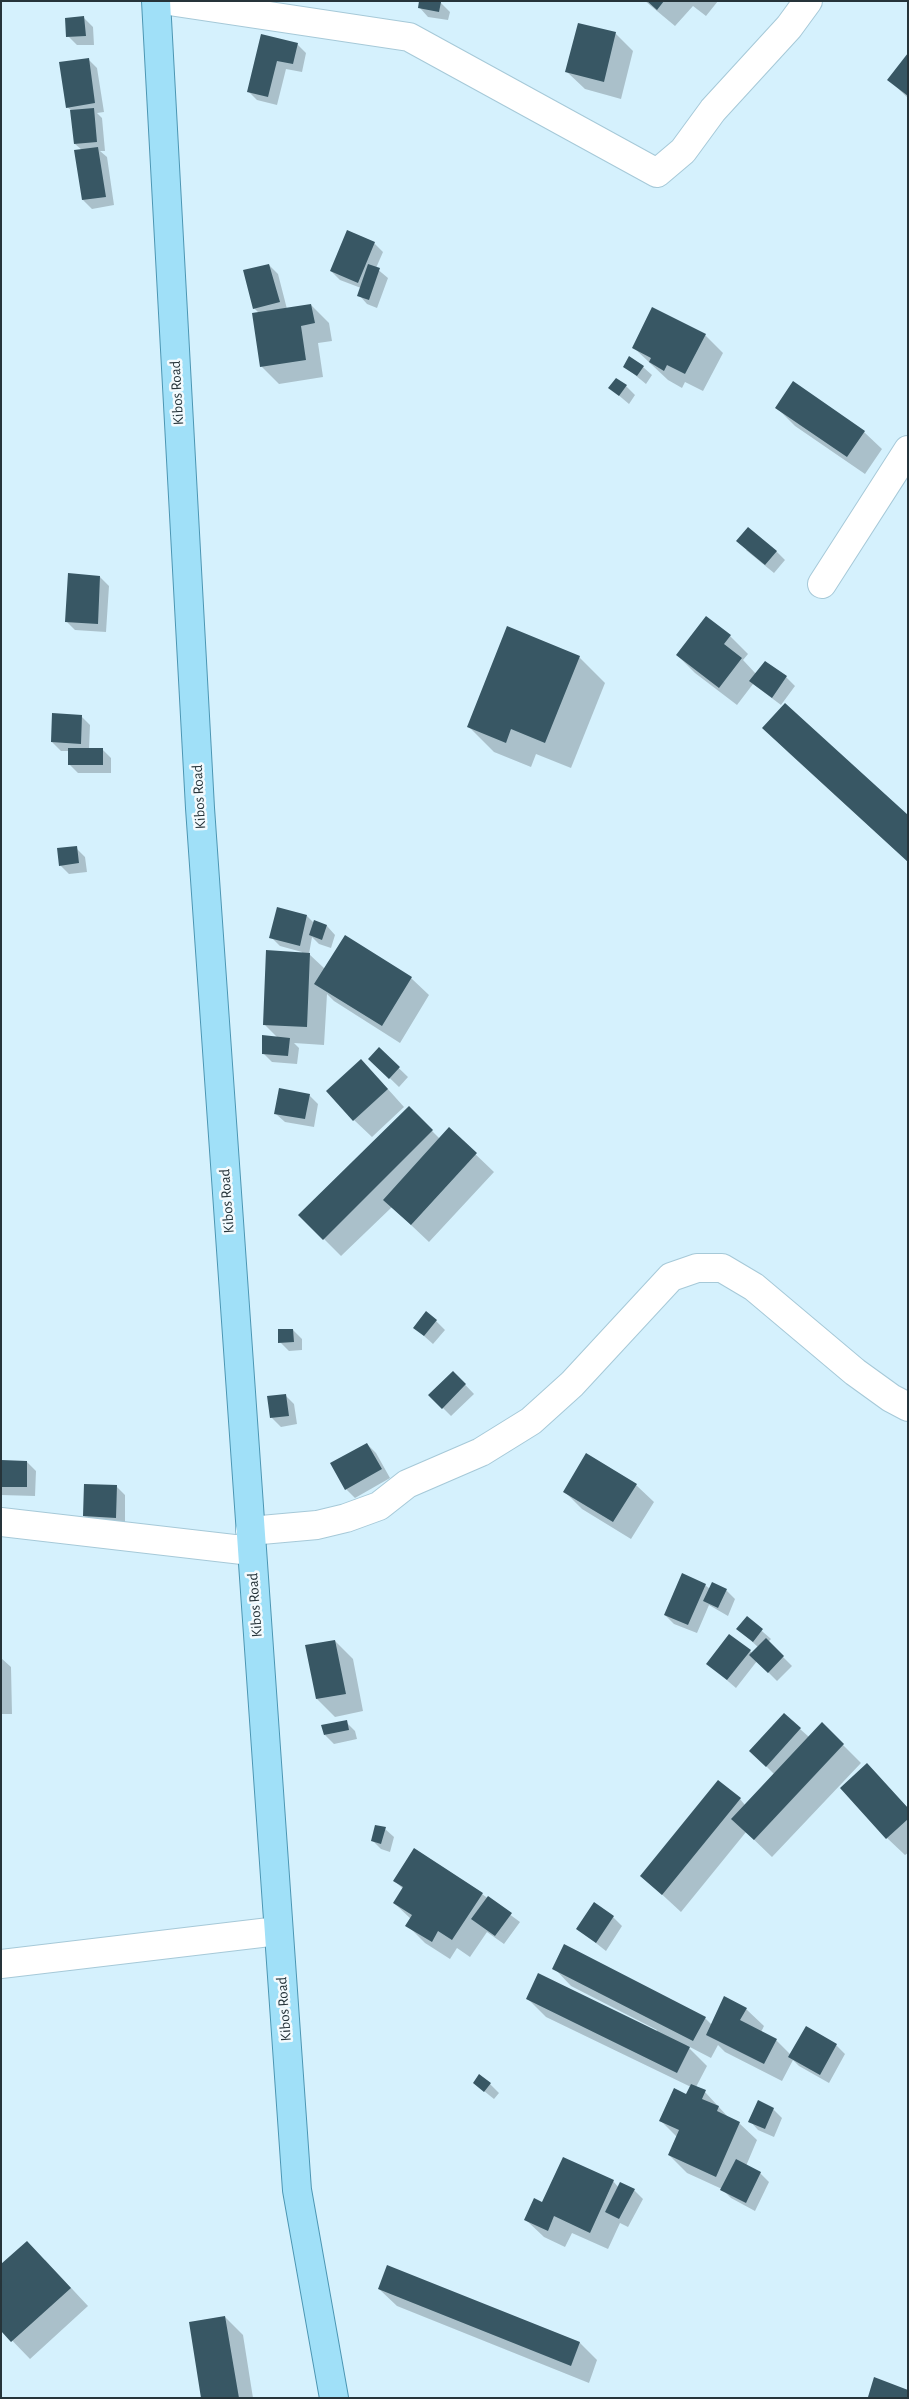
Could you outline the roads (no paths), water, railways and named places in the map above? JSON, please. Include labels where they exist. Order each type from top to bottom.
[{"type":"main road","name":"Kibos Road","points":[[156,1],[200,808],[297,2190],[334,2398]]},
{"type":"street","points":[[169,1],[409,37],[657,173],[684,151],[712,110],[789,27],[808,1]]},
{"type":"street","points":[[822,584],[908,450]]},
{"type":"street","points":[[1,1522],[251,1541],[346,1518],[378,1506],[407,1484],[481,1452],[531,1421],[572,1384],[671,1277],[697,1268],[722,1268],[754,1287],[855,1372],[891,1398],[908,1406]]},
{"type":"street","points":[[1,1964],[278,1931]]}]
